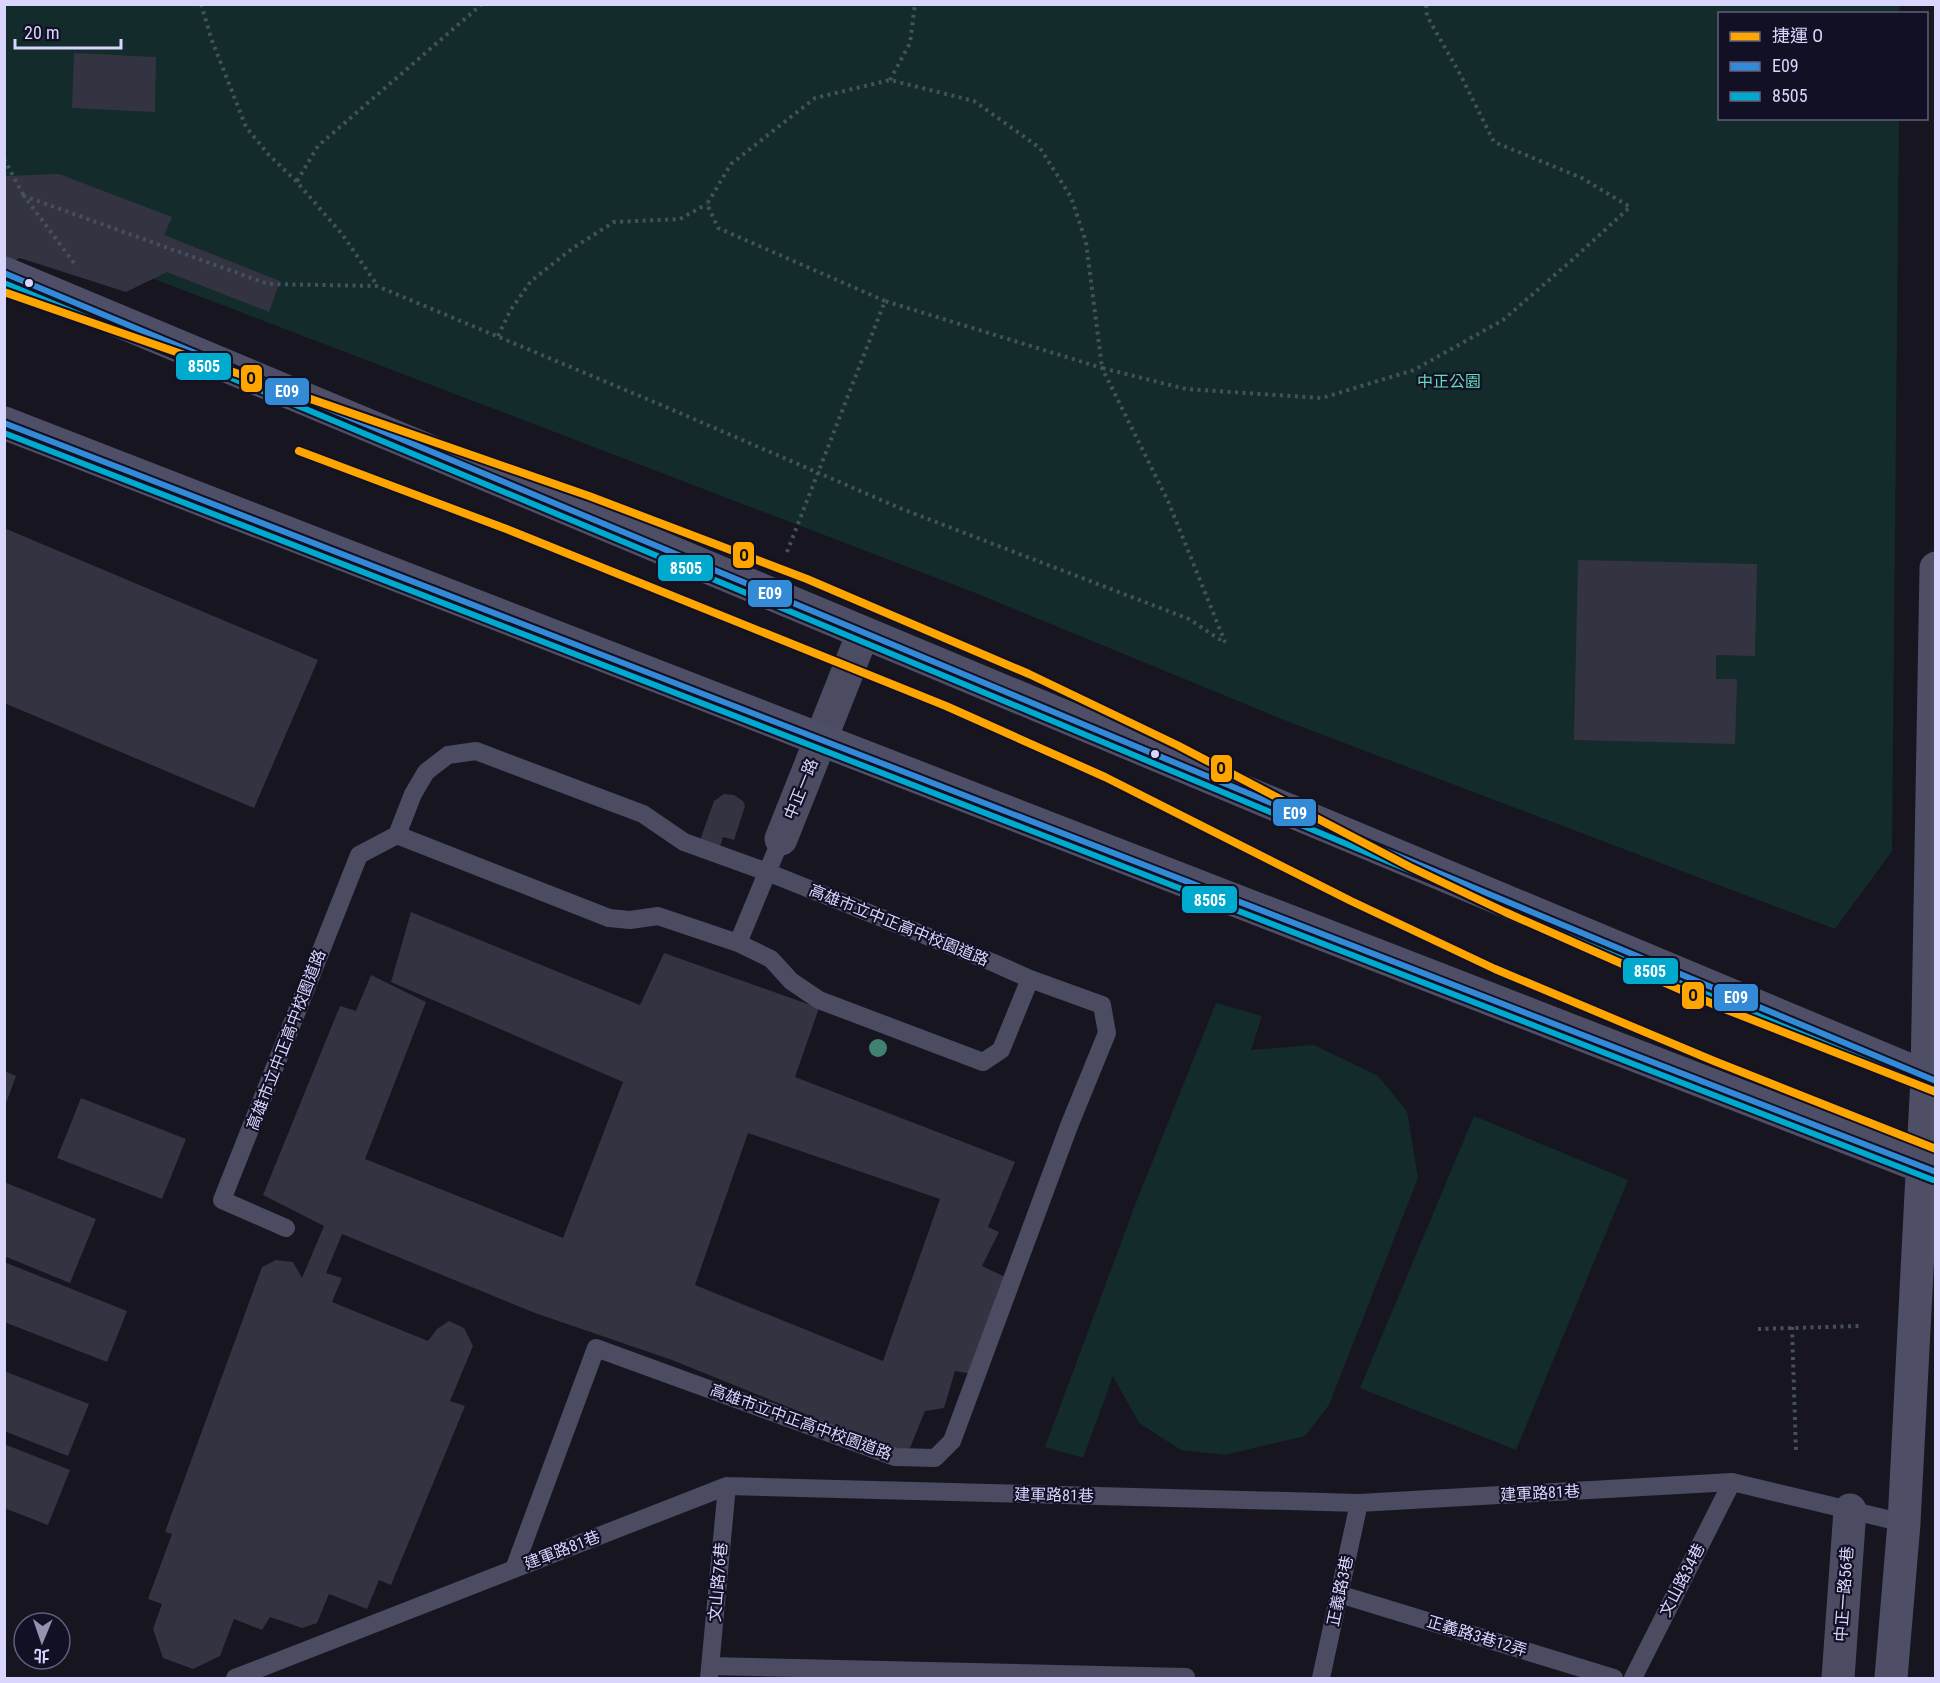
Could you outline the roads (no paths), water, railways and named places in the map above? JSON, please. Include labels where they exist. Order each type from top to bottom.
[{"type":"street","points":[[4,273],[1931,1080]]},
{"type":"street","name":"中正一路","points":[[4,423],[1929,1169]]},
{"type":"street","points":[[1891,1678],[1929,1169],[1935,568]]},
{"type":"street","name":"中正一路","points":[[781,839],[863,633]]},
{"type":"street","name":"中正一路56巷","points":[[1838,1678],[1850,1510]]},
{"type":"lane","name":"高雄市立中正高中校園道路","points":[[286,1228],[222,1200],[358,855],[397,835],[413,794],[426,772],[448,756],[476,751],[643,814],[684,842],[767,872],[1030,979],[1102,1005],[1107,1033],[1068,1126],[952,1441],[934,1458],[895,1457],[596,1348],[514,1569]]},
{"type":"lane","points":[[397,835],[609,918],[630,920],[658,916],[738,943],[771,959],[791,981],[819,1000],[983,1062],[1001,1050],[1030,979]]},
{"type":"lane","points":[[738,943],[781,839]]},
{"type":"lane","name":"建軍路81巷","points":[[235,1678],[727,1486],[1359,1503],[1732,1482],[1904,1523]]},
{"type":"lane","name":"文山路34巷","points":[[1633,1678],[1732,1482]]},
{"type":"lane","name":"文山路76巷","points":[[709,1672],[727,1486]]},
{"type":"lane","name":"正義路3巷","points":[[1321,1678],[1359,1503]]},
{"type":"lane","name":"正義路3巷12弄","points":[[1339,1594],[1614,1678]]},
{"type":"lane","points":[[709,1672],[1186,1677]]},
{"type":"metro line","name":"O","points":[[4,292],[589,496],[807,579],[1029,674],[1177,745],[1410,867],[1505,912],[1722,1008],[1936,1092]]},
{"type":"metro line","name":"O","points":[[299,451],[509,530],[946,706],[1105,777],[1351,901],[1495,969],[1714,1061],[1936,1149]]},
{"type":"park label","name":"中正公園","points":[[1449,381]]}]
